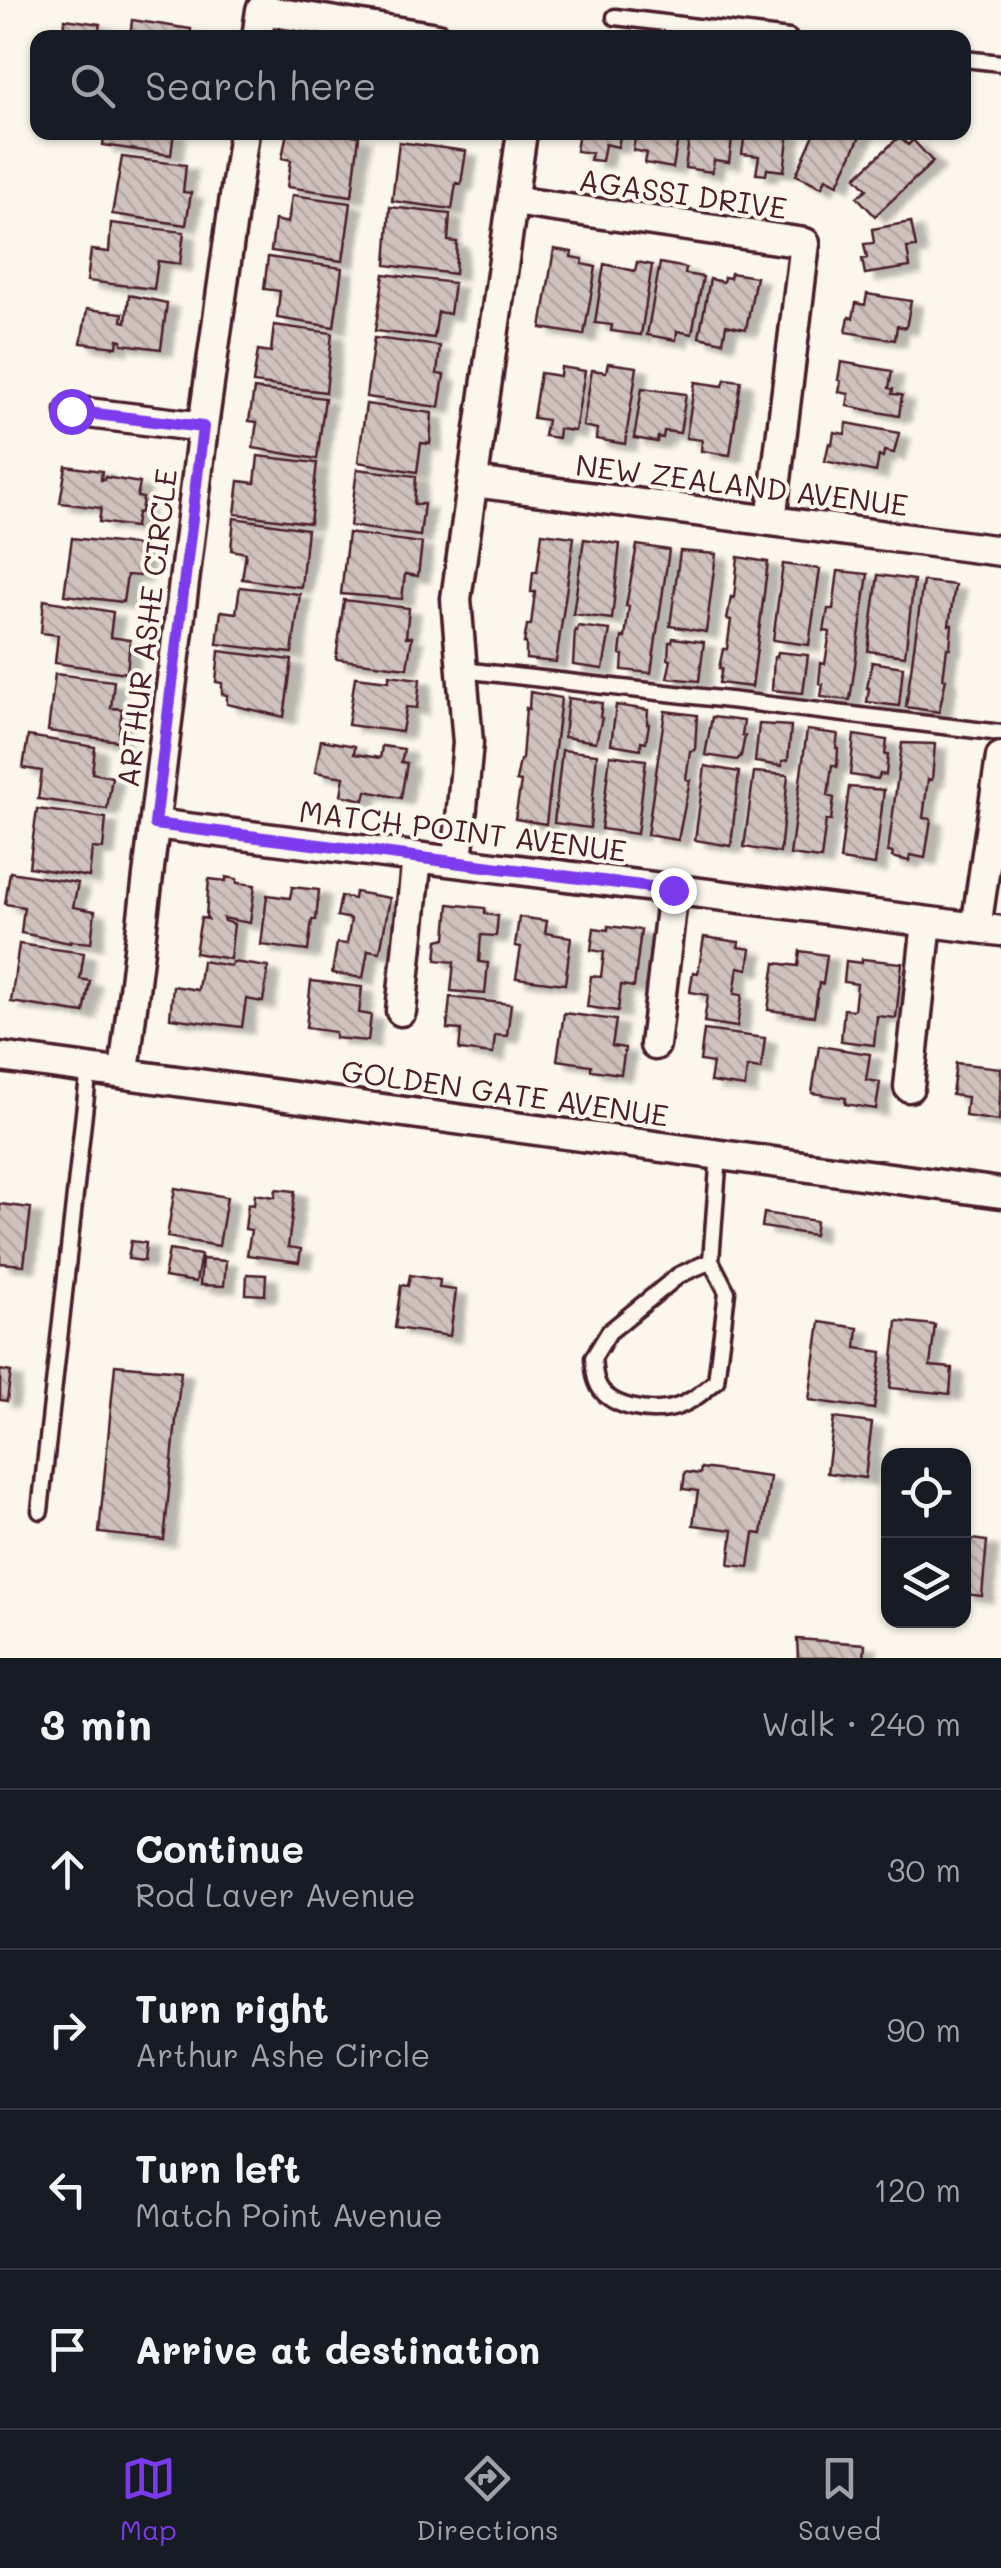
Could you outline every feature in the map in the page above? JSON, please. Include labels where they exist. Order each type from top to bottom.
[{"type":"street","points":[[259,30],[261,10],[387,30]]},
{"type":"street","name":"ARTHUR ASHE CIRCLE","points":[[124,1072],[203,427],[243,140]]},
{"type":"street","points":[[457,862],[468,743],[456,599],[521,140]]},
{"type":"street","name":"AGASSI DRIVE","points":[[512,201],[805,244],[771,521]]},
{"type":"street","points":[[71,411],[203,427]]},
{"type":"street","name":"NEW ZEALAND AVENUE","points":[[474,482],[1001,551]]},
{"type":"street","points":[[989,929],[1001,757]]},
{"type":"street","name":"MATCH POINT AVENUE","points":[[155,824],[989,929]]},
{"type":"street","points":[[401,1011],[417,858]]},
{"type":"street","points":[[654,1045],[673,890]]},
{"type":"street","points":[[909,1087],[928,922]]},
{"type":"street","name":"GOLDEN GATE AVENUE","points":[[0,1057],[1001,1192]]},
{"type":"lane","points":[[615,16],[726,30]]},
{"type":"lane","points":[[971,59],[1001,63]]},
{"type":"lane","points":[[462,670],[1001,734]]},
{"type":"lane","points":[[40,1511],[89,1068]]},
{"type":"lane","points":[[711,1261],[679,1274],[609,1332],[593,1358],[597,1385],[613,1401],[642,1409],[672,1408],[695,1398],[716,1381],[726,1292],[711,1261],[719,1154]]},
{"type":"building","points":[[65,19],[100,24],[99,30],[63,30]]},
{"type":"building","points":[[132,20],[191,29],[191,30],[131,30]]},
{"type":"building","points":[[104,140],[173,140],[171,155],[103,145]]},
{"type":"building","points":[[285,140],[359,140],[352,196],[287,187],[291,160],[282,158]]},
{"type":"building","points":[[578,140],[619,140],[618,147],[605,144],[602,161],[590,160],[592,153],[576,151]]},
{"type":"building","points":[[635,140],[678,140],[673,168],[645,163],[647,153],[633,150]]},
{"type":"building","points":[[689,140],[732,140],[729,162],[714,160],[712,172],[685,168]]},
{"type":"building","points":[[744,140],[788,140],[784,171],[767,169],[766,175],[756,174],[759,156],[742,154]]},
{"type":"building","points":[[811,140],[858,140],[838,184],[826,178],[822,187],[796,175]]},
{"type":"building","points":[[896,140],[908,145],[913,140],[933,162],[875,216],[857,197],[867,189],[856,177]]},
{"type":"building","points":[[399,142],[466,151],[452,209],[392,201]]},
{"type":"building","points":[[122,157],[186,165],[183,192],[191,193],[186,225],[112,214]]},
{"type":"building","points":[[292,195],[351,203],[343,261],[271,251],[275,220],[288,223]]},
{"type":"building","points":[[390,207],[450,214],[448,241],[457,242],[455,274],[386,265]]},
{"type":"building","points":[[911,222],[916,247],[907,248],[910,267],[865,274],[864,244],[874,243],[872,229]]},
{"type":"building","points":[[111,223],[184,232],[180,264],[158,261],[154,289],[87,281],[91,250],[109,252]]},
{"type":"building","points":[[554,249],[572,252],[571,257],[583,259],[582,264],[596,267],[584,335],[541,328]]},
{"type":"building","points":[[268,257],[342,268],[334,327],[277,318],[280,291],[264,289]]},
{"type":"building","points":[[637,262],[652,265],[641,335],[611,331],[612,325],[595,323],[604,264],[635,271]]},
{"type":"building","points":[[660,263],[686,268],[685,274],[703,277],[692,334],[677,331],[676,340],[647,335]]},
{"type":"building","points":[[731,273],[756,277],[746,329],[726,325],[723,342],[699,337],[710,279],[723,282]]},
{"type":"building","points":[[384,274],[454,283],[450,314],[438,312],[434,338],[375,331]]},
{"type":"building","points":[[867,294],[911,301],[906,328],[897,326],[895,340],[846,332],[856,303],[865,305]]},
{"type":"building","points":[[129,295],[167,303],[161,349],[122,344],[118,339],[117,347],[81,343],[87,309],[123,313],[122,321],[126,322]]},
{"type":"building","points":[[274,325],[332,333],[326,392],[253,383],[258,350],[271,352]]},
{"type":"building","points":[[374,338],[440,346],[437,374],[444,375],[439,407],[366,397]]},
{"type":"building","points":[[841,362],[892,371],[889,388],[893,389],[892,394],[902,395],[899,416],[847,406],[849,394],[839,392]]},
{"type":"building","points":[[608,363],[637,367],[625,444],[596,439],[597,429],[583,426],[592,370],[606,372]]},
{"type":"building","points":[[561,367],[585,371],[575,431],[559,429],[558,438],[544,436],[547,420],[533,418],[540,373],[560,376]]},
{"type":"building","points":[[725,379],[741,381],[730,455],[701,451],[702,440],[686,438],[695,382],[723,386]]},
{"type":"building","points":[[642,388],[686,394],[680,433],[664,431],[657,442],[634,438]]},
{"type":"building","points":[[254,389],[325,398],[317,459],[253,448],[257,422],[249,421]]},
{"type":"building","points":[[366,404],[432,413],[430,444],[421,443],[417,472],[358,462]]},
{"type":"building","points":[[847,423],[899,433],[894,453],[884,451],[883,457],[879,456],[876,472],[825,461],[834,432],[845,434]]},
{"type":"building","points":[[258,456],[317,463],[310,523],[235,514],[239,481],[255,483]]},
{"type":"building","points":[[66,466],[102,471],[101,480],[105,477],[140,483],[137,497],[143,498],[135,527],[99,522],[101,508],[60,503]]},
{"type":"building","points":[[357,469],[416,476],[414,504],[424,504],[420,536],[350,526]]},
{"type":"building","points":[[234,518],[307,529],[301,587],[242,579],[246,553],[231,550]]},
{"type":"building","points":[[348,533],[422,543],[418,576],[405,574],[402,599],[341,594]]},
{"type":"building","points":[[542,533],[574,537],[556,662],[526,659],[524,643],[527,625],[531,625],[533,572],[537,572]]},
{"type":"building","points":[[72,538],[144,546],[140,576],[127,575],[123,602],[64,595]]},
{"type":"building","points":[[584,539],[620,544],[612,619],[573,614]]},
{"type":"building","points":[[637,545],[669,550],[651,673],[622,670],[620,654]]},
{"type":"building","points":[[680,551],[716,554],[706,632],[670,626]]},
{"type":"building","points":[[738,557],[768,562],[752,687],[719,683]]},
{"type":"building","points":[[783,564],[820,569],[809,645],[773,640]]},
{"type":"building","points":[[838,571],[868,574],[850,700],[821,697],[823,684],[819,683],[830,632],[824,631],[828,609],[833,609]]},
{"type":"building","points":[[878,575],[914,580],[905,656],[868,651]]},
{"type":"building","points":[[923,581],[955,585],[939,712],[906,707]]},
{"type":"building","points":[[240,587],[300,594],[292,653],[217,644],[221,611],[236,613]]},
{"type":"building","points":[[44,600],[113,612],[110,637],[130,640],[127,673],[55,663],[58,635],[41,633]]},
{"type":"building","points":[[344,600],[409,608],[406,637],[412,637],[407,668],[336,659]]},
{"type":"building","points":[[578,626],[610,630],[603,669],[573,665]]},
{"type":"building","points":[[673,638],[704,642],[699,681],[667,678],[669,642]]},
{"type":"building","points":[[219,651],[292,660],[284,717],[227,704],[222,683],[216,682]]},
{"type":"building","points":[[778,652],[808,655],[803,693],[772,690],[774,657]]},
{"type":"building","points":[[872,662],[903,667],[899,706],[867,702]]},
{"type":"building","points":[[55,674],[114,681],[111,708],[122,709],[118,741],[48,731]]},
{"type":"building","points":[[389,675],[420,679],[417,708],[406,707],[402,732],[348,725],[355,677],[389,681]]},
{"type":"building","points":[[530,692],[561,698],[546,824],[515,819],[521,782],[516,781]]},
{"type":"building","points":[[568,698],[602,703],[596,742],[564,737]]},
{"type":"building","points":[[616,705],[648,710],[646,742],[641,741],[641,749],[611,744]]},
{"type":"building","points":[[665,711],[697,715],[695,750],[690,751],[686,779],[690,780],[678,840],[647,835]]},
{"type":"building","points":[[712,717],[744,721],[745,736],[737,760],[705,755]]},
{"type":"building","points":[[759,724],[791,726],[788,760],[782,761],[782,766],[755,762]]},
{"type":"building","points":[[807,730],[838,734],[837,767],[832,765],[828,796],[834,798],[831,821],[826,820],[821,859],[790,855]]},
{"type":"building","points":[[854,735],[887,740],[886,775],[880,774],[878,779],[850,775]]},
{"type":"building","points":[[28,736],[95,747],[92,773],[112,777],[107,809],[38,799],[42,771],[23,768]]},
{"type":"building","points":[[321,740],[355,746],[354,754],[380,758],[382,746],[404,749],[401,762],[407,763],[401,798],[366,791],[364,800],[341,795],[344,777],[315,772]]},
{"type":"building","points":[[902,743],[935,744],[923,818],[931,819],[925,858],[910,855],[909,861],[892,857],[893,853],[888,852]]},
{"type":"building","points":[[562,750],[597,754],[590,828],[554,823]]},
{"type":"building","points":[[610,755],[646,760],[637,834],[601,829]]},
{"type":"building","points":[[705,766],[739,772],[731,846],[695,840]]},
{"type":"building","points":[[754,772],[788,775],[780,853],[744,847]]},
{"type":"building","points":[[849,787],[884,790],[875,865],[840,860]]},
{"type":"building","points":[[37,809],[106,818],[103,849],[92,848],[89,877],[29,867]]},
{"type":"building","points":[[10,872],[78,883],[73,907],[95,911],[91,943],[21,933],[24,907],[5,904]]},
{"type":"building","points":[[226,877],[255,885],[250,923],[223,918],[234,924],[230,959],[195,953],[201,918],[208,919],[209,879],[226,881]]},
{"type":"building","points":[[292,887],[319,890],[308,951],[261,945],[267,895],[290,898]]},
{"type":"building","points":[[355,892],[390,898],[380,952],[368,950],[363,978],[332,973],[337,943],[347,944],[351,919],[337,916],[341,896],[354,899]]},
{"type":"building","points":[[449,904],[485,908],[485,914],[498,916],[496,936],[481,935],[479,962],[488,963],[485,994],[451,991],[454,962],[436,960],[438,940],[446,938]]},
{"type":"building","points":[[519,917],[547,921],[545,933],[571,937],[565,984],[516,978],[521,947],[515,946]]},
{"type":"building","points":[[608,926],[641,930],[634,987],[621,985],[618,1011],[587,1007],[591,976],[601,977],[604,952],[591,950],[594,928],[608,930]]},
{"type":"building","points":[[704,937],[739,942],[738,947],[751,949],[748,969],[738,967],[734,994],[742,995],[737,1027],[704,1022],[708,995],[690,992],[693,972],[698,973]]},
{"type":"building","points":[[19,944],[84,953],[80,979],[90,981],[84,1013],[11,1002]]},
{"type":"building","points":[[800,951],[827,955],[814,1016],[768,1010],[775,963],[798,966]]},
{"type":"building","points":[[862,959],[902,963],[896,1018],[877,1016],[874,1045],[841,1041],[844,1009],[854,1010],[857,984],[844,982],[846,961],[862,963]]},
{"type":"building","points":[[202,961],[268,967],[263,1002],[246,999],[242,1027],[170,1018],[173,986],[198,990]]},
{"type":"building","points":[[311,981],[362,987],[359,1013],[371,1015],[368,1041],[335,1038],[335,1032],[306,1028]]},
{"type":"building","points":[[450,997],[511,1004],[507,1036],[495,1035],[493,1054],[459,1050],[461,1030],[447,1029]]},
{"type":"building","points":[[564,1013],[616,1020],[612,1046],[625,1048],[621,1074],[557,1060]]},
{"type":"building","points":[[704,1030],[765,1038],[761,1069],[747,1067],[745,1087],[710,1082],[713,1063],[700,1061]]},
{"type":"building","points":[[819,1046],[870,1054],[866,1080],[880,1082],[876,1109],[845,1104],[846,1098],[812,1093]]},
{"type":"building","points":[[956,1063],[1001,1068],[999,1121],[965,1116],[967,1097],[952,1095]]},
{"type":"building","points":[[175,1188],[227,1197],[219,1246],[167,1237]]},
{"type":"building","points":[[276,1189],[295,1191],[288,1247],[301,1249],[299,1262],[247,1255],[251,1230],[245,1229],[248,1204],[254,1205],[255,1194],[275,1197]]},
{"type":"building","points":[[0,1204],[31,1208],[24,1265],[0,1263]]},
{"type":"building","points":[[764,1213],[816,1221],[814,1235],[762,1227]]},
{"type":"building","points":[[131,1241],[146,1243],[144,1261],[128,1259]]},
{"type":"building","points":[[169,1250],[201,1255],[196,1282],[164,1277]]},
{"type":"building","points":[[202,1259],[226,1261],[224,1286],[200,1285]]},
{"type":"building","points":[[247,1274],[266,1275],[265,1295],[246,1294]]},
{"type":"building","points":[[410,1275],[440,1280],[439,1288],[456,1290],[450,1336],[395,1328],[401,1285],[408,1286]]},
{"type":"building","points":[[897,1321],[935,1325],[930,1366],[952,1368],[950,1394],[890,1388]]},
{"type":"building","points":[[820,1322],[858,1328],[856,1348],[882,1352],[874,1409],[809,1400]]},
{"type":"building","points":[[115,1365],[181,1371],[164,1540],[99,1533]]},
{"type":"building","points":[[0,1370],[11,1372],[7,1401],[0,1400]]},
{"type":"building","points":[[834,1418],[872,1423],[865,1478],[827,1473]]},
{"type":"building","points":[[701,1468],[770,1477],[762,1534],[754,1533],[749,1567],[729,1565],[733,1530],[693,1525],[698,1491],[683,1489],[685,1472],[700,1474]]},
{"type":"building","points":[[971,1539],[987,1541],[982,1596],[971,1595]]},
{"type":"building","points":[[797,1639],[865,1644],[864,1658],[798,1658]]},
{"type":"route","points":[[71,411],[203,427],[155,824],[673,890]]}]
